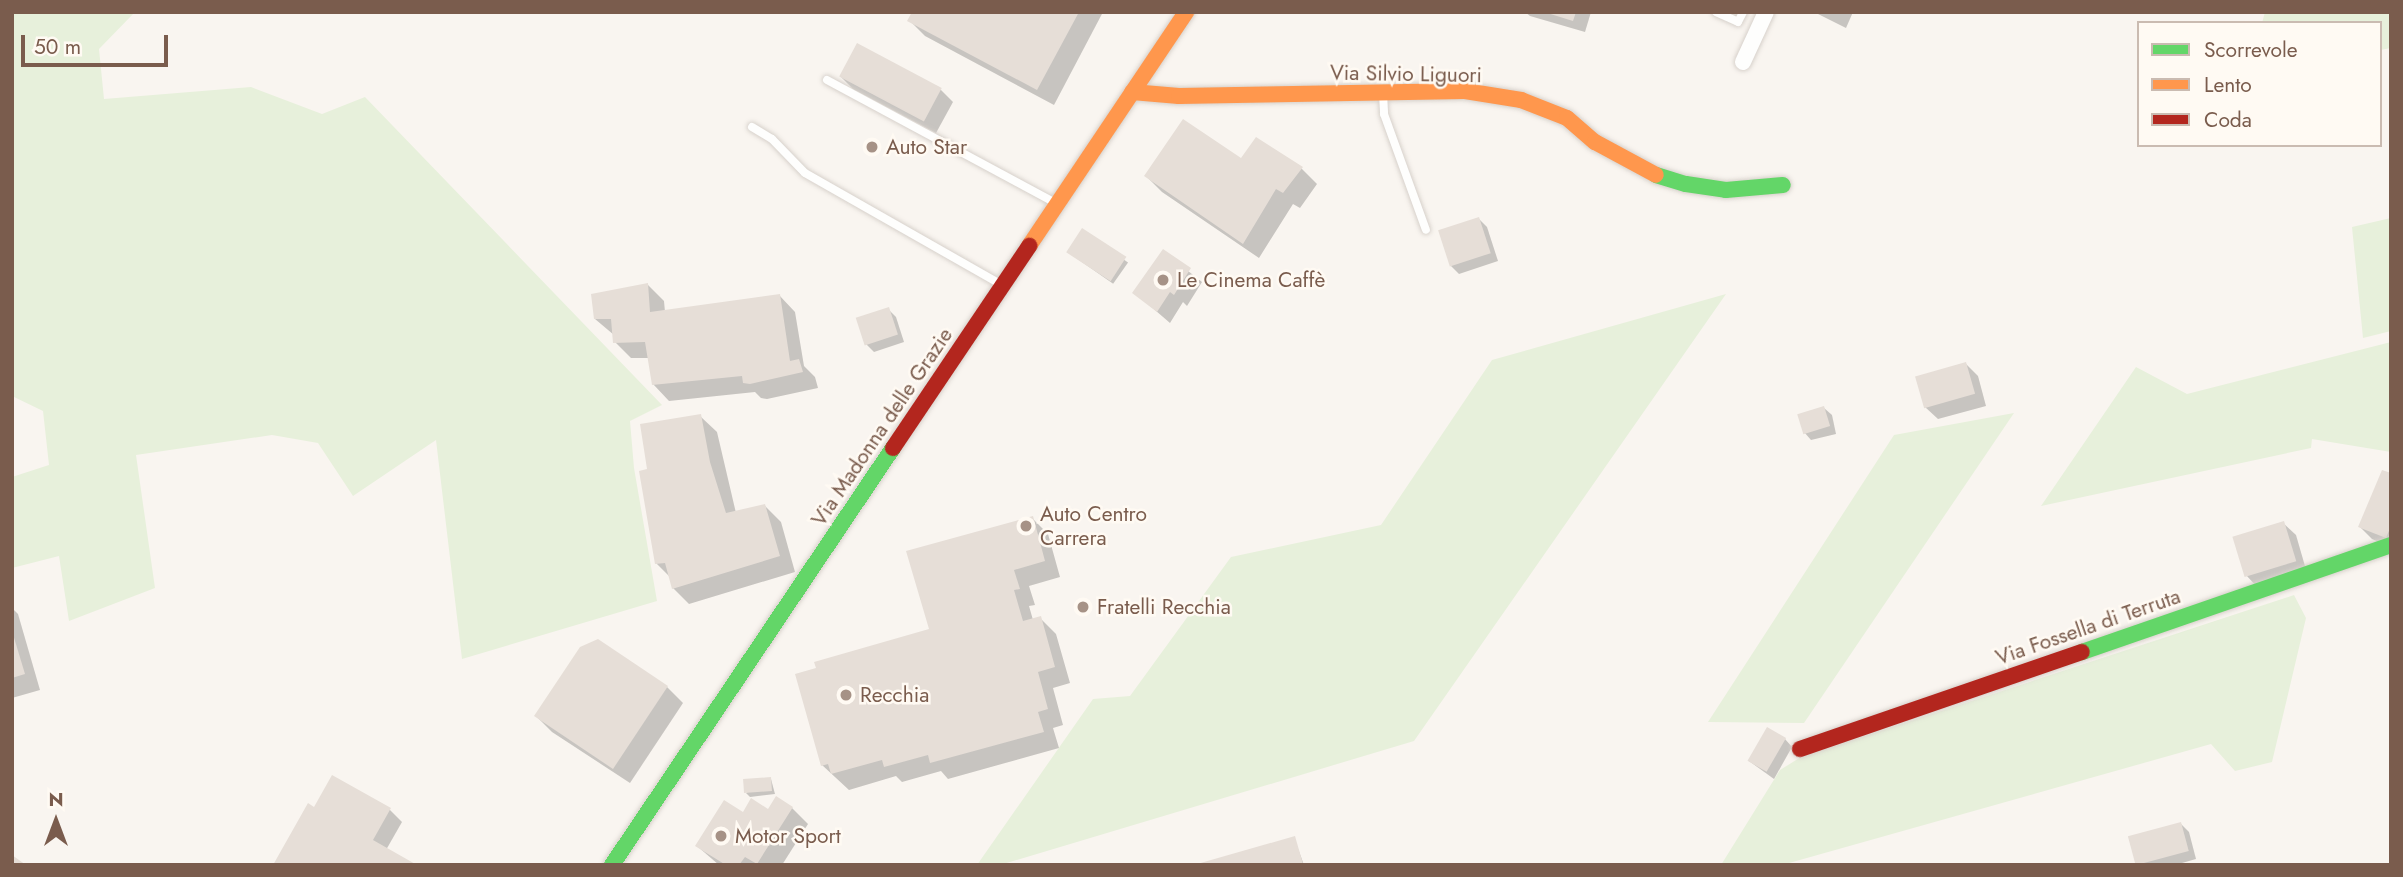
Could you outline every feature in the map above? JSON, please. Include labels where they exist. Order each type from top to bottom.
[{"type":"street","name":"Via Madonna delle Grazie","points":[[612,865],[1186,12]]},
{"type":"street","points":[[1742,62],[1766,12]]},
{"type":"street","name":"Via Silvio Liguori","points":[[1132,92],[1179,96],[1465,91],[1521,100],[1567,118],[1595,142],[1645,171],[1686,184],[1726,190],[1783,185]]},
{"type":"street","name":"Via Fossella di Terruta","points":[[1800,749],[2391,545]]},
{"type":"lane","points":[[1716,12],[1738,22],[1743,12]]},
{"type":"lane","points":[[827,80],[1057,203]]},
{"type":"lane","points":[[1383,93],[1384,114],[1426,230]]},
{"type":"lane","points":[[752,127],[772,138],[804,173],[1002,285]]},
{"type":"green space","points":[[12,12],[135,12],[99,49],[104,99],[251,87],[322,114],[365,97],[662,405],[630,421],[634,468],[657,601],[462,659],[436,440],[353,496],[318,443],[272,435],[136,455],[155,588],[69,621],[59,556],[12,568],[12,477],[49,465],[43,411],[12,396]]},
{"type":"green space","points":[[2265,12],[2391,12],[2391,48],[2382,50],[2382,21],[2263,21]]},
{"type":"green space","points":[[2391,218],[2391,331],[2363,338],[2352,227]]},
{"type":"green space","points":[[1726,294],[1414,741],[1000,865],[977,865],[1093,699],[1130,696],[1231,557],[1381,525],[1492,360]]},
{"type":"green space","points":[[2391,342],[2391,452],[2312,439],[2311,448],[2041,506],[2136,367],[2187,394]]},
{"type":"green space","points":[[2014,413],[1804,723],[1708,722],[1894,435]]},
{"type":"green space","points":[[2294,595],[2306,618],[2272,762],[2235,771],[2211,744],[1782,865],[1721,865],[1780,770],[1801,757]]},
{"type":"building","points":[[912,12],[1079,12],[1037,90],[907,21]]},
{"type":"building","points":[[1544,12],[1576,12],[1573,21]]},
{"type":"building","points":[[857,43],[942,88],[924,122],[839,77]]},
{"type":"building","points":[[1183,119],[1241,158],[1256,137],[1303,167],[1283,193],[1276,189],[1243,244],[1144,176]]},
{"type":"building","points":[[1479,217],[1491,253],[1450,266],[1438,230]]},
{"type":"building","points":[[1082,228],[1126,257],[1111,281],[1066,252]]},
{"type":"building","name":"Le Cinema Caffè","points":[[1163,249],[1191,268],[1174,295],[1170,292],[1157,312],[1132,293]]},
{"type":"building","points":[[648,283],[650,312],[780,294],[790,361],[799,359],[803,372],[750,384],[743,383],[742,376],[652,385],[645,342],[613,343],[611,319],[594,319],[591,294]]},
{"type":"building","points":[[889,307],[898,335],[865,345],[856,318]]},
{"type":"building","points":[[1966,362],[1975,394],[1924,408],[1915,377]]},
{"type":"building","points":[[1824,406],[1830,426],[1803,434],[1797,414]]},
{"type":"building","points":[[701,414],[710,462],[726,513],[765,504],[780,556],[672,589],[665,563],[655,564],[639,471],[647,469],[640,424]]},
{"type":"building","points":[[2382,470],[2391,473],[2391,526],[2386,538],[2358,527]]},
{"type":"building","points":[[1033,516],[1045,561],[1014,570],[1020,589],[1014,590],[1023,621],[1041,616],[1055,667],[1038,672],[1048,709],[1038,712],[1044,732],[930,763],[928,755],[884,767],[882,760],[831,774],[828,764],[821,766],[795,674],[816,668],[814,662],[929,629],[906,551]]},
{"type":"building","points":[[2284,521],[2296,561],[2245,577],[2232,537]]},
{"type":"building","points":[[12,631],[25,674],[12,678]]},
{"type":"building","points":[[598,639],[668,686],[613,769],[534,716],[580,647]]},
{"type":"building","points":[[1767,727],[1786,738],[1767,772],[1748,761]]},
{"type":"building","points":[[332,775],[391,808],[373,840],[417,865],[273,865],[308,803],[314,807]]},
{"type":"building","points":[[771,777],[772,791],[744,793],[743,779]]},
{"type":"building","points":[[776,796],[793,807],[757,864],[745,857],[739,865],[726,865],[695,846],[724,800],[743,812],[751,798],[768,809]]},
{"type":"building","points":[[2181,822],[2189,851],[2136,865],[2128,836]]},
{"type":"building","points":[[1295,836],[1303,864],[1197,865],[1197,864]]},
{"type":"building","points":[[12,855],[26,865],[12,865]]},
{"type":"traffic: fast","points":[[1656,175],[1686,184],[1726,190],[1783,185]]},
{"type":"traffic: fast","points":[[612,865],[893,448]]},
{"type":"traffic: fast","points":[[2082,652],[2391,545]]},
{"type":"traffic: slow","points":[[1029,246],[1186,12]]},
{"type":"traffic: slow","points":[[1132,92],[1179,96],[1465,91],[1521,100],[1567,118],[1595,142],[1656,175]]},
{"type":"traffic: jam","points":[[893,448],[1029,246]]},
{"type":"traffic: jam","points":[[1800,749],[2082,652]]},
{"type":"place","name":"Auto Star","points":[[872,147]]},
{"type":"place","name":"Le Cinema Caffè","points":[[1163,280]]},
{"type":"place","name":"Auto Centro Carrera","points":[[1026,526]]},
{"type":"place","name":"Fratelli Recchia","points":[[1083,607]]},
{"type":"place","name":"Recchia","points":[[846,695]]},
{"type":"place","name":"Motor Sport","points":[[721,836]]}]
